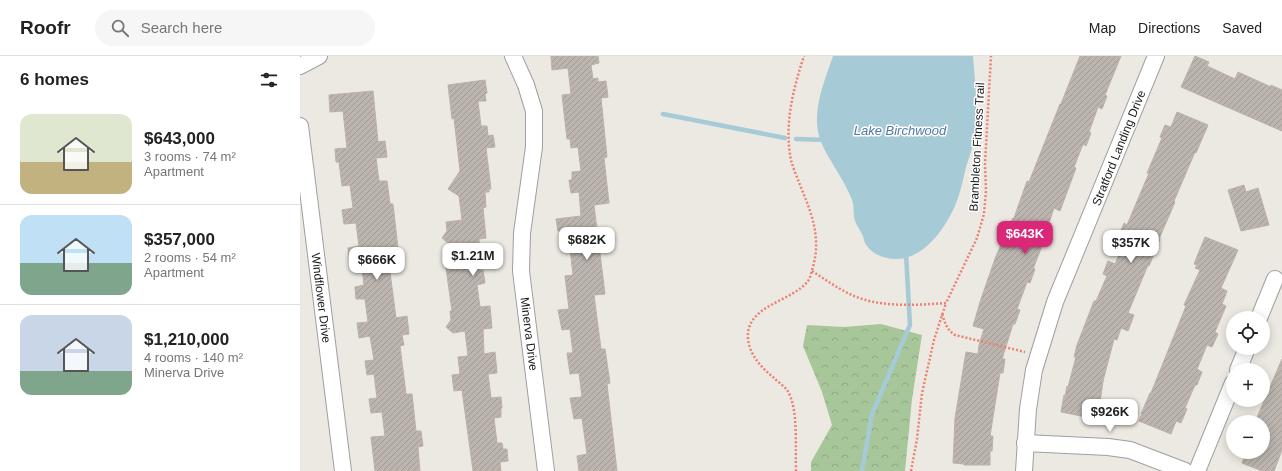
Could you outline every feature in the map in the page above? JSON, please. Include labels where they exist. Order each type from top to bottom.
[{"type":"street","points":[[300,66],[319,56]]},
{"type":"street","name":"Minerva Drive","points":[[513,56],[526,86],[534,111],[534,146],[522,233],[521,271],[546,471]]},
{"type":"street","name":"Stratford Landing Drive","points":[[1024,471],[1025,443],[1034,370],[1055,302],[1156,56]]},
{"type":"street","name":"Windflower Drive","points":[[300,126],[343,471]]},
{"type":"street","points":[[1262,311],[1275,279]]},
{"type":"street","points":[[1197,471],[1226,400]]},
{"type":"street","points":[[1025,443],[1108,447],[1130,450],[1185,471]]},
{"type":"path","points":[[796,471],[794,408],[787,390],[761,367],[753,356],[748,338],[749,328],[755,317],[762,310],[800,289],[808,281],[815,259],[816,247],[814,223],[791,160],[788,122],[798,74],[804,56]]},
{"type":"path","name":"Brambleton Fitness Trail","points":[[911,471],[918,439],[922,393],[934,340],[946,303],[977,238],[984,214],[986,191],[985,164],[991,56]]},
{"type":"path","points":[[812,271],[854,296],[877,303],[899,305],[946,303]]},
{"type":"path","points":[[942,314],[946,327],[955,335],[1038,356]]},
{"type":"green space","points":[[881,324],[922,335],[912,399],[905,471],[811,471],[811,462],[832,425],[822,392],[803,346],[807,325],[844,327]]},
{"type":"water","name":"Lake Birchwood","points":[[833,56],[973,56],[976,123],[973,145],[960,193],[954,208],[941,231],[921,251],[913,255],[895,259],[884,257],[870,250],[865,243],[855,221],[853,203],[850,196],[822,144],[818,133],[817,111],[822,88]]},
{"type":"building","points":[[551,56],[598,56],[599,63],[591,65],[593,79],[598,78],[598,82],[606,81],[608,97],[601,98],[607,157],[604,158],[609,203],[594,205],[605,294],[594,295],[601,349],[605,349],[610,383],[607,384],[617,471],[579,471],[577,456],[587,454],[582,418],[574,419],[570,398],[582,397],[579,373],[570,374],[567,353],[573,353],[570,329],[562,330],[558,310],[569,309],[565,276],[573,275],[569,239],[561,240],[556,219],[581,216],[579,192],[571,193],[569,180],[572,180],[572,172],[581,171],[578,147],[571,148],[570,139],[567,139],[562,95],[571,94],[568,68],[552,70]]},
{"type":"building","points":[[1080,56],[1121,56],[1105,95],[1107,96],[1102,109],[1098,107],[1089,132],[1091,133],[1086,146],[1083,144],[1060,211],[1054,208],[1046,232],[1050,233],[1045,247],[1042,246],[1033,269],[1035,269],[1030,283],[1027,282],[1017,309],[1020,310],[1015,324],[1013,324],[1002,359],[1005,359],[1003,373],[1000,373],[990,436],[993,436],[992,451],[990,451],[990,465],[964,465],[953,463],[955,418],[966,352],[978,354],[984,329],[973,326],[981,299],[996,256],[1014,218],[1027,181],[1029,182]]},
{"type":"building","points":[[1195,56],[1209,62],[1207,66],[1235,79],[1238,72],[1271,87],[1271,85],[1282,90],[1282,131],[1181,87]]},
{"type":"building","points":[[485,80],[487,93],[485,94],[486,101],[478,101],[481,126],[487,126],[488,136],[493,135],[495,147],[486,148],[491,189],[489,189],[489,192],[485,192],[486,207],[483,208],[486,238],[479,239],[480,271],[483,270],[485,283],[477,285],[480,307],[490,306],[492,328],[483,329],[484,354],[495,352],[497,373],[488,374],[491,398],[501,397],[501,417],[494,418],[497,443],[502,443],[503,449],[507,449],[508,461],[500,462],[501,471],[473,471],[462,390],[454,391],[452,375],[460,374],[458,357],[468,356],[465,331],[453,333],[446,327],[451,320],[450,311],[452,311],[446,268],[464,265],[462,242],[449,244],[442,238],[447,231],[446,222],[462,220],[459,196],[448,189],[460,171],[454,118],[452,119],[448,85]]},
{"type":"building","points":[[373,91],[378,142],[385,141],[387,157],[376,158],[379,181],[387,181],[390,204],[393,204],[399,257],[392,258],[394,271],[390,272],[396,318],[407,316],[409,334],[402,335],[404,345],[400,346],[406,394],[412,394],[416,431],[421,431],[423,446],[418,447],[420,471],[375,471],[371,437],[385,436],[382,412],[371,413],[369,399],[377,398],[374,374],[367,375],[365,361],[374,360],[370,336],[359,338],[357,323],[368,322],[365,299],[356,299],[355,287],[364,285],[361,261],[350,263],[348,248],[359,246],[356,223],[344,224],[342,210],[353,208],[350,185],[342,186],[339,162],[336,162],[335,149],[347,148],[343,111],[330,112],[329,95]]},
{"type":"building","points":[[1177,112],[1208,125],[1174,201],[1175,202],[1149,266],[1148,265],[1128,313],[1134,315],[1128,331],[1121,328],[1117,340],[1114,339],[1103,381],[1098,417],[1086,415],[1086,417],[1061,412],[1064,395],[1065,396],[1076,357],[1074,357],[1077,345],[1094,301],[1096,301],[1107,276],[1103,274],[1108,261],[1115,264],[1125,241],[1118,238],[1124,223],[1127,225],[1149,173],[1147,173],[1162,138],[1160,137],[1165,125],[1171,127]]},
{"type":"building","points":[[1244,185],[1246,192],[1258,188],[1269,225],[1241,231],[1228,190]]},
{"type":"building","points":[[1205,237],[1238,250],[1221,288],[1227,291],[1222,304],[1226,306],[1215,332],[1218,334],[1212,347],[1207,345],[1197,369],[1202,372],[1197,385],[1195,385],[1185,408],[1187,409],[1181,423],[1176,421],[1171,434],[1139,421],[1186,306],[1184,305],[1200,270],[1195,268],[1197,265],[1194,264]]},
{"type":"building","points":[[1282,359],[1282,450],[1274,471],[1262,471],[1242,463],[1243,459],[1270,459],[1270,415],[1258,415],[1261,407],[1270,407],[1270,387]]},
{"type":"waterway","points":[[663,114],[785,138]]},
{"type":"waterway","points":[[796,139],[826,140]]},
{"type":"waterway","points":[[862,471],[872,414],[910,325],[906,254]]}]
